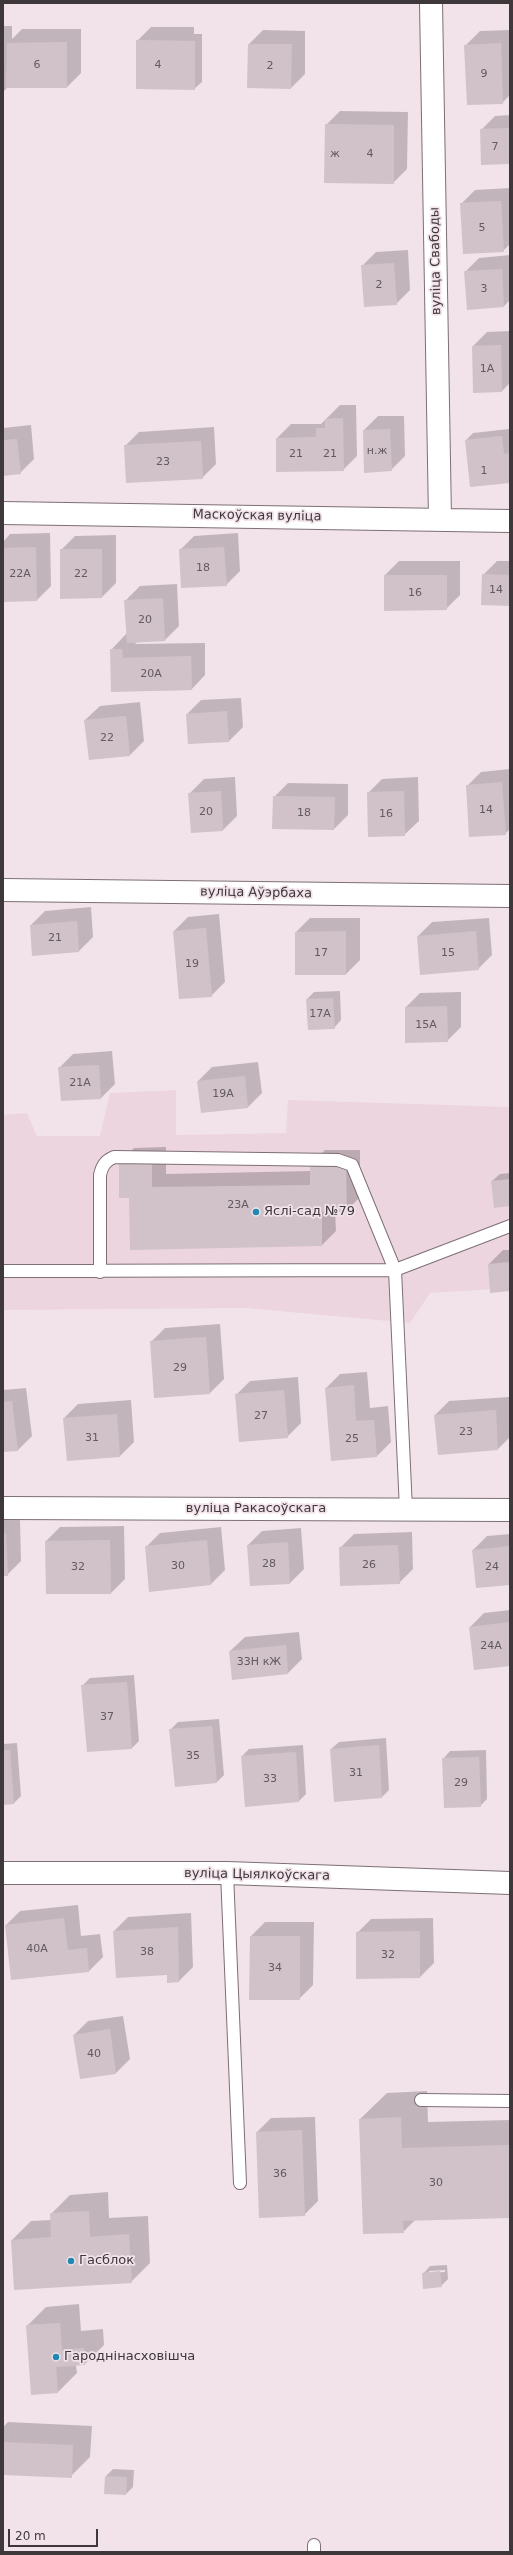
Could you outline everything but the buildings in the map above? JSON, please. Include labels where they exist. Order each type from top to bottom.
[{"type":"street","name":"вуліца Свабоды","points":[[431,3],[440,519]]},
{"type":"street","name":"Маскоўская вуліца","points":[[3,514],[510,521]]},
{"type":"street","name":"вуліца Аўэрбаха","points":[[3,890],[510,896]]},
{"type":"street","name":"вуліца Ракасоўскага","points":[[3,1508],[510,1510]]},
{"type":"street","name":"вуліца Цыялкоўскага","points":[[3,1873],[228,1873],[510,1883]]},
{"type":"lane","points":[[100,1272],[100,1175],[102,1166],[114,1157],[347,1161],[355,1171],[395,1270],[406,1510]]},
{"type":"lane","points":[[3,1271],[100,1272],[395,1270],[510,1226]]},
{"type":"lane","points":[[228,1873],[240,2183]]},
{"type":"lane","points":[[421,2100],[510,2101]]},
{"type":"shaded area","name":"Яслі-сад №79","points":[[176,1090],[176,1135],[286,1133],[288,1100],[510,1107],[510,1288],[430,1293],[410,1323],[245,1308],[3,1310],[3,1115],[27,1113],[37,1136],[100,1136],[110,1093]]},
{"type":"place","name":"Яслі-сад №79","points":[[256,1212]]},
{"type":"place","name":"Гасблок","points":[[71,2261]]},
{"type":"place","name":"Гароднінасховішча","points":[[56,2357]]}]
